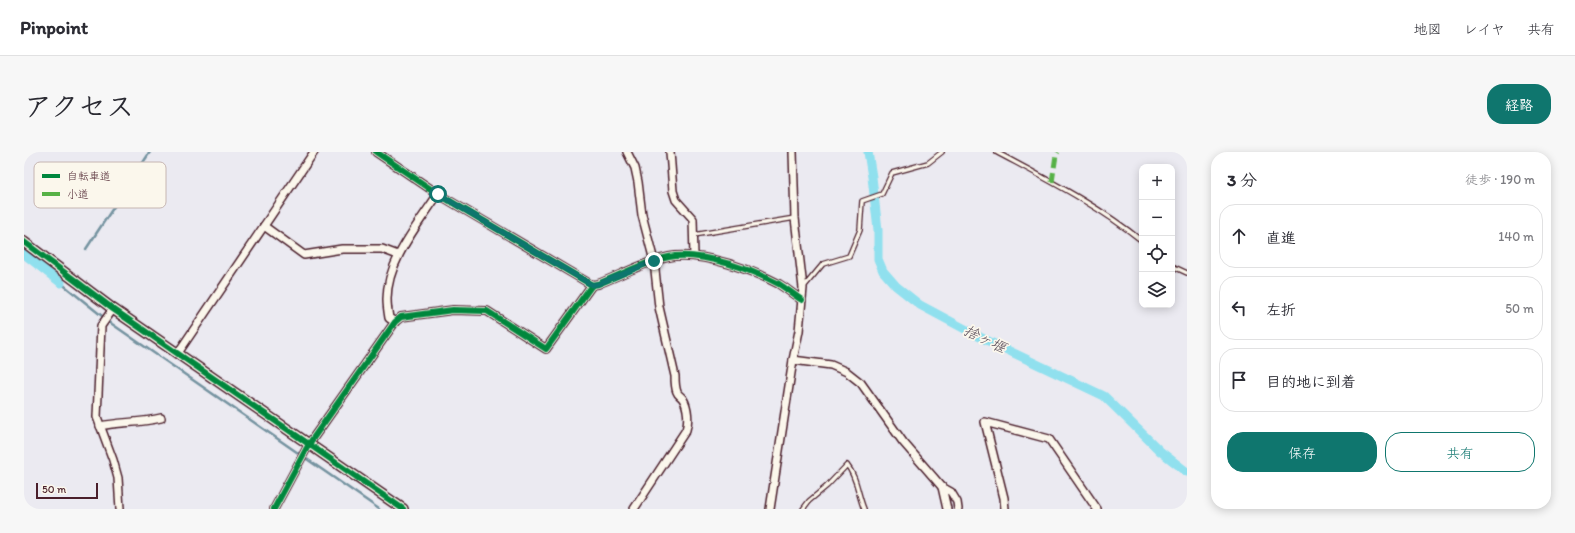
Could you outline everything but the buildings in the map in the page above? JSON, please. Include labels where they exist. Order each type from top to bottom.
[{"type":"street","points":[[178,353],[314,152]]},
{"type":"street","points":[[376,152],[438,194],[592,285],[598,284],[654,261],[674,256],[694,256],[735,265],[779,284],[802,300]]},
{"type":"street","points":[[627,152],[635,168],[638,182],[642,215],[654,261],[659,307],[675,376],[675,387],[677,393],[686,406],[688,423],[686,430],[634,509]]},
{"type":"street","points":[[670,152],[673,191],[676,200],[694,219],[694,256]]},
{"type":"street","points":[[770,509],[793,360],[799,331],[803,288],[794,218],[793,152]]},
{"type":"street","points":[[395,322],[389,318],[387,299],[388,286],[398,254],[438,194]]},
{"type":"street","points":[[264,226],[304,255],[342,249],[382,249],[398,254]]},
{"type":"street","points":[[24,242],[113,309],[403,509]]},
{"type":"street","points":[[274,509],[309,444],[395,322],[401,317],[453,310],[487,311],[546,349],[592,285]]},
{"type":"street","points":[[113,309],[101,326],[97,417],[114,460],[120,509]]},
{"type":"street","points":[[793,360],[831,365],[846,372],[861,383],[902,442],[942,487],[951,492],[957,502],[958,509]]},
{"type":"street","points":[[100,426],[114,423],[150,421],[161,418]]},
{"type":"street","points":[[1005,509],[1004,498],[985,422],[1049,439],[1097,509]]},
{"type":"street","points":[[942,487],[947,509]]},
{"type":"lane","points":[[803,288],[823,264],[848,256],[860,230],[862,201],[882,194],[892,173],[928,163],[942,152]]},
{"type":"lane","points":[[996,152],[1052,182],[1099,211],[1139,239]]},
{"type":"lane","points":[[694,235],[794,218]]},
{"type":"lane","points":[[1175,268],[1187,274]]},
{"type":"lane","points":[[804,509],[809,501],[847,465],[853,472],[859,497],[864,509]]},
{"type":"waterway","points":[[143,162],[150,152]]},
{"type":"waterway","name":"捨ヶ堰","points":[[868,152],[878,230],[878,259],[883,271],[896,286],[920,305],[980,337],[1104,396],[1160,451],[1187,472]]},
{"type":"waterway","points":[[86,249],[113,208]]},
{"type":"waterway","points":[[24,254],[61,283]]},
{"type":"waterway","points":[[63,281],[61,283],[112,324],[379,509]]},
{"type":"marked path","points":[[1052,182],[1056,155],[1058,152]]},
{"type":"cycle path","points":[[376,152],[438,194],[592,285],[598,284],[656,260],[675,256],[687,256],[714,260],[756,273],[779,284],[802,300]]},
{"type":"cycle path","points":[[24,242],[113,309],[403,509]]},
{"type":"cycle path","points":[[274,509],[309,444],[395,322],[401,317],[453,310],[487,311],[546,349],[592,285]]},
{"type":"route","points":[[438,194],[592,285],[598,284],[654,261]]}]
